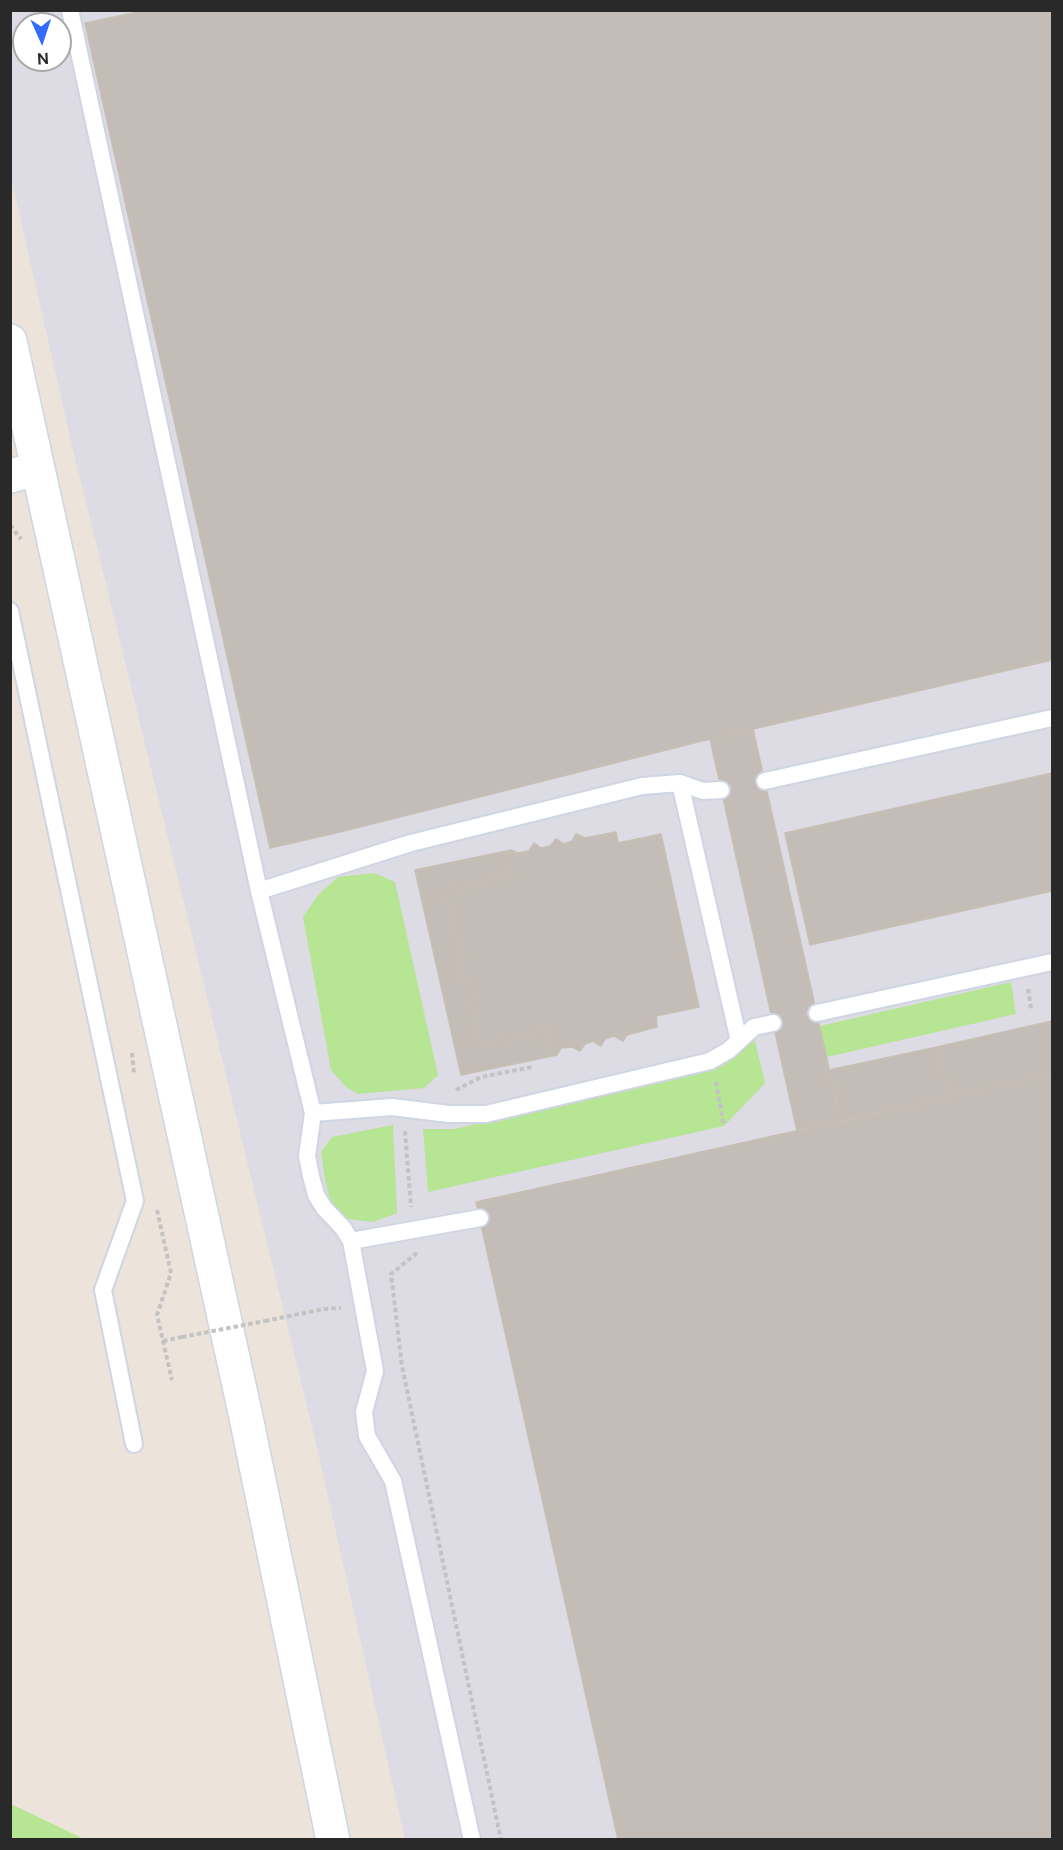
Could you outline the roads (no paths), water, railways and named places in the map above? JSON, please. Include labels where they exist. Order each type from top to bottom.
[{"type":"street","points":[[10,341],[24,473],[246,1417],[333,1839]]},
{"type":"lane","points":[[70,10],[259,891],[313,1113],[307,1156],[316,1195],[351,1241],[375,1371],[364,1413],[367,1436],[393,1481],[472,1839]]},
{"type":"lane","points":[[10,611],[135,1201],[103,1290],[134,1444]]},
{"type":"lane","points":[[765,781],[1053,718]]},
{"type":"lane","points":[[259,891],[411,843],[642,786],[680,783],[703,791],[721,790]]},
{"type":"lane","points":[[680,783],[739,1041]]},
{"type":"lane","points":[[817,1013],[1053,962]]},
{"type":"lane","points":[[313,1113],[392,1107],[449,1114],[486,1114],[710,1061],[729,1050],[754,1027],[773,1023]]},
{"type":"lane","points":[[351,1241],[480,1218]]}]
